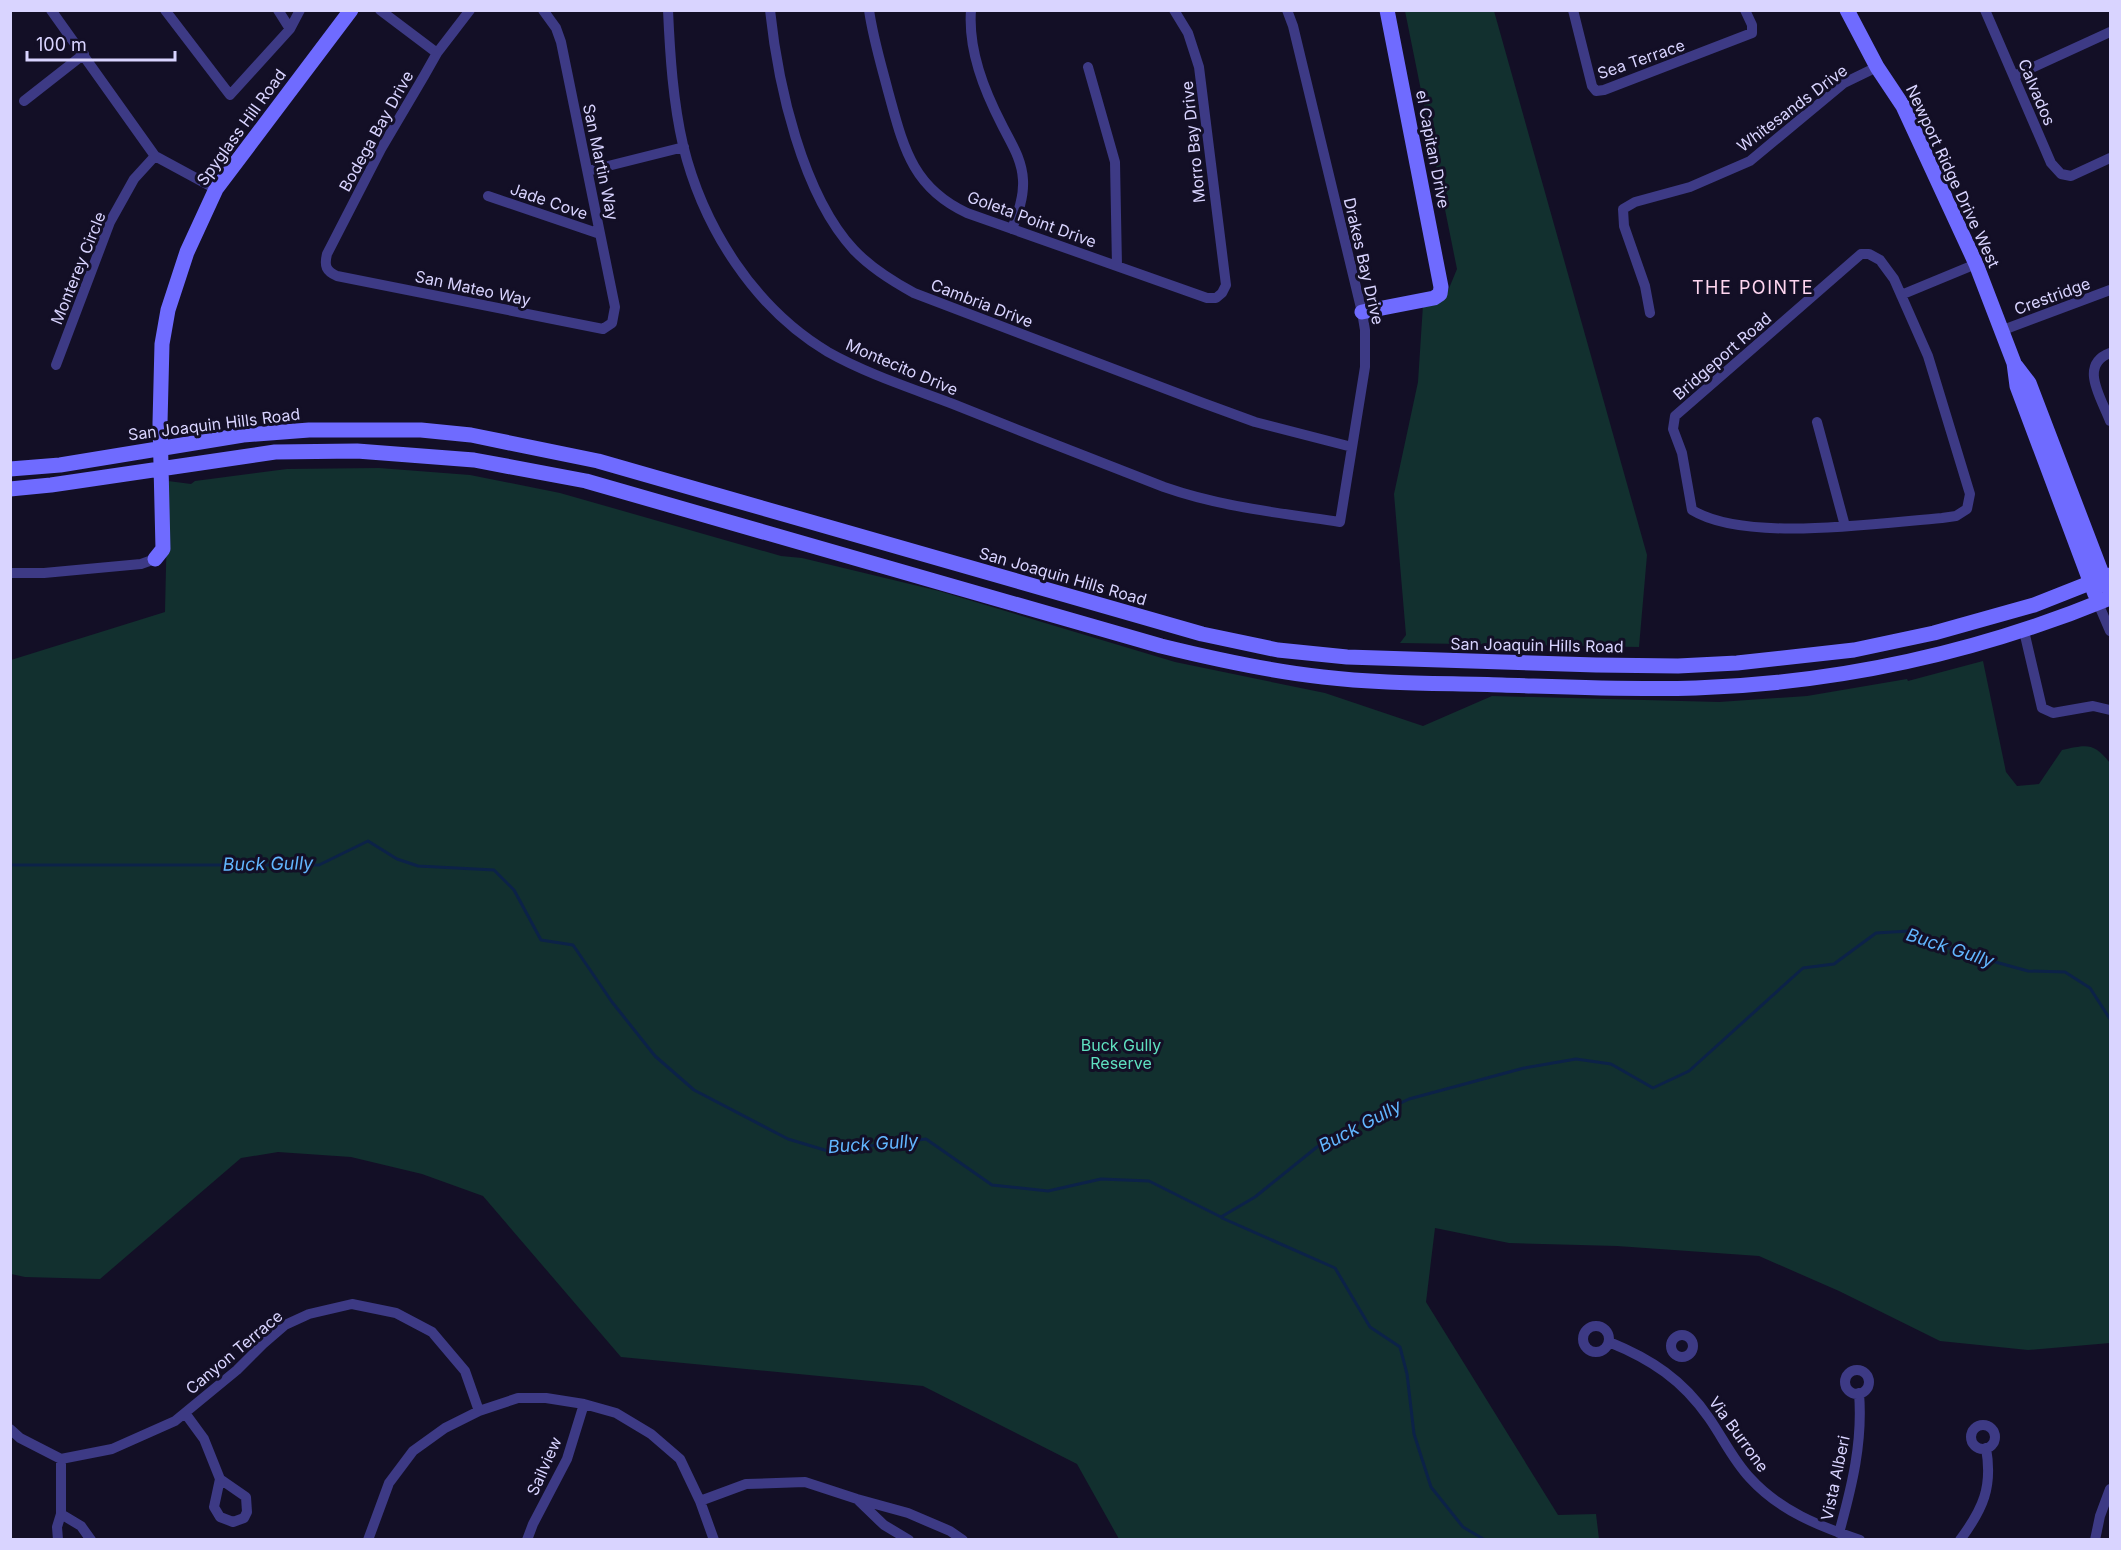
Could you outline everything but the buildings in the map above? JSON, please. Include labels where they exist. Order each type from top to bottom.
[{"type":"main road","name":"Spyglass Hill Road","points":[[155,559],[163,549],[160,469],[162,344],[168,310],[187,252],[216,189],[351,10]]},
{"type":"main road","name":"el Capitan Drive","points":[[1362,312],[1434,298],[1440,294],[1442,287],[1387,10]]},
{"type":"main road","name":"Newport Ridge Drive West","points":[[1847,10],[1877,67],[1903,106],[1976,264],[2003,330],[2014,363],[2017,386],[2102,579],[2106,598]]},
{"type":"main road","name":"San Joaquin Hills Road","points":[[10,469],[60,465],[243,435],[309,430],[421,430],[471,435],[598,461],[1202,634],[1278,650],[1347,657],[1678,666],[1791,658],[1854,650],[1934,633],[2034,605],[2102,579]]},
{"type":"main road","points":[[10,489],[275,452],[357,451],[474,460],[586,481],[1161,646],[1241,665],[1353,680],[1599,688],[1696,688],[1779,682],[1860,671],[1938,656],[2024,631],[2106,598]]},
{"type":"street","points":[[51,10],[155,156],[216,189]]},
{"type":"street","points":[[165,10],[230,95],[290,29],[300,10]]},
{"type":"street","points":[[278,10],[290,29]]},
{"type":"street","points":[[380,10],[437,54]]},
{"type":"street","name":"Bodega Bay Drive","points":[[329,272],[325,264],[327,254],[381,149],[437,54],[470,10]]},
{"type":"street","name":"San Martin Way","points":[[543,10],[556,28],[561,42],[615,307],[612,323]]},
{"type":"street","name":"Montecito Drive","points":[[668,10],[676,109],[695,184],[710,219],[740,269],[764,299],[784,319],[829,352],[854,365],[1164,488],[1230,506],[1340,522]]},
{"type":"street","name":"Cambria Drive","points":[[770,10],[789,110],[809,172],[832,220],[843,236],[854,250],[882,274],[914,292],[1203,404],[1255,422],[1352,447]]},
{"type":"street","name":"Goleta Point Drive","points":[[869,10],[873,34],[903,144],[916,171],[927,185],[956,207],[1208,298],[1216,298],[1222,293],[1226,285],[1224,276]]},
{"type":"street","points":[[970,10],[970,36],[980,73],[994,110],[1022,167],[1023,191],[1012,229]]},
{"type":"street","name":"Morro Bay Drive","points":[[1174,10],[1188,33],[1199,67],[1224,276]]},
{"type":"street","name":"Drakes Bay Drive","points":[[1287,10],[1296,38],[1362,312],[1366,339],[1365,367],[1340,522]]},
{"type":"street","name":"Sea Terrace","points":[[1573,10],[1592,86],[1596,91],[1615,86],[1752,33],[1752,26],[1745,10]]},
{"type":"street","name":"Calvados","points":[[1985,10],[2051,163],[2061,174],[2071,176],[2110,158]]},
{"type":"street","points":[[2014,76],[2110,32]]},
{"type":"street","points":[[24,101],[84,54]]},
{"type":"street","points":[[1088,67],[1115,162],[1117,266]]},
{"type":"street","name":"Whitesands Drive","points":[[1650,313],[1646,286],[1624,226],[1623,209],[1635,202],[1690,187],[1750,161],[1844,83],[1877,67]]},
{"type":"street","points":[[588,171],[684,147]]},
{"type":"street","name":"Monterey Circle","points":[[56,365],[110,222],[134,179],[155,156]]},
{"type":"street","name":"Jade Cove","points":[[488,196],[600,234]]},
{"type":"street","name":"Bridgeport Road","points":[[1861,254],[1869,254],[1880,260],[1894,279],[1901,295],[1928,356],[1970,495],[1967,509],[1956,516],[1845,526],[1768,529],[1705,518],[1692,510],[1682,453],[1673,429],[1675,416],[1861,254]]},
{"type":"street","points":[[1901,295],[1976,264]]},
{"type":"street","name":"San Mateo Way","points":[[329,272],[337,276],[593,328],[603,328],[612,323]]},
{"type":"street","name":"Crestridge","points":[[2003,330],[2110,290]]},
{"type":"street","points":[[2110,353],[2102,356],[2095,364],[2092,376],[2110,421]]},
{"type":"street","points":[[1817,422],[1845,526]]},
{"type":"street","points":[[10,573],[44,573],[141,564],[155,559]]},
{"type":"street","points":[[2106,598],[2110,631]]},
{"type":"street","points":[[2024,631],[2042,708],[2053,712],[2093,706],[2110,710]]},
{"type":"street","name":"Canyon Terrace","points":[[62,1459],[112,1449],[175,1421],[237,1370],[285,1325],[309,1314],[352,1304],[396,1313],[432,1332],[465,1371],[479,1411]]},
{"type":"street","name":"Via Burrone","points":[[1609,1342],[1633,1351],[1690,1391],[1711,1419],[1730,1452],[1751,1479],[1783,1506],[1818,1526],[1860,1539]]},
{"type":"street","points":[[1663,1370],[1675,1355]]},
{"type":"street","name":"Vista Alberi","points":[[1839,1533],[1859,1449],[1861,1422],[1859,1393]]},
{"type":"street","points":[[368,1539],[389,1483],[413,1451],[445,1428],[479,1411],[518,1398],[546,1398],[584,1404],[616,1413],[651,1434],[680,1459],[700,1501],[714,1539]]},
{"type":"street","name":"Sailview","points":[[527,1539],[567,1459],[584,1404]]},
{"type":"street","points":[[185,1413],[204,1439],[220,1479]]},
{"type":"street","points":[[10,1429],[20,1438],[62,1459],[58,1539]]},
{"type":"street","points":[[1960,1539],[1977,1517],[1985,1494],[1990,1469],[1986,1448]]},
{"type":"street","points":[[700,1501],[746,1484],[805,1482],[908,1513],[963,1539]]},
{"type":"street","points":[[2095,1539],[2100,1516],[2110,1489]]},
{"type":"street","points":[[857,1499],[884,1525],[909,1539]]},
{"type":"street","points":[[61,1514],[81,1526],[91,1539]]},
{"type":"green space","points":[[1405,11],[1494,11],[1647,555],[1639,647],[1400,643],[1406,635],[1394,494],[1418,382],[1423,305],[1445,298],[1457,269]]},
{"type":"green space","name":"Buck Gully Reserve","points":[[379,468],[470,475],[560,493],[781,556],[802,558],[939,591],[1175,662],[1325,693],[1423,726],[1492,696],[1719,702],[1807,696],[1907,679],[1908,681],[1983,661],[2006,772],[2017,786],[2039,784],[2062,750],[2084,746],[2094,748],[2110,763],[2110,1343],[2028,1350],[1940,1341],[1839,1291],[1759,1256],[1617,1246],[1509,1243],[1435,1228],[1426,1302],[1558,1515],[1596,1514],[1599,1539],[1119,1539],[1077,1464],[923,1386],[621,1357],[483,1196],[422,1174],[351,1157],[278,1152],[241,1158],[100,1279],[25,1277],[11,1274],[11,660],[165,612],[168,481],[191,484],[195,481],[287,469]]},
{"type":"waterway","name":"Buck Gully","points":[[10,865],[319,865],[368,841],[397,859],[418,866],[494,870],[514,890],[541,940],[573,945],[612,1002],[655,1056],[694,1090],[788,1139],[828,1151],[926,1139],[992,1185],[1048,1191],[1101,1179],[1149,1181],[1221,1217],[1255,1197],[1317,1147],[1359,1123],[1409,1099],[1524,1068],[1576,1059],[1611,1064],[1653,1088],[1689,1071],[1803,968],[1834,964],[1876,933],[1909,931],[1959,952],[2028,971],[2065,972],[2090,988],[2110,1019]]},
{"type":"waterway","points":[[1222,1218],[1335,1268],[1370,1327],[1400,1347],[1407,1374],[1414,1434],[1431,1487],[1463,1527],[1485,1540]]},
{"type":"district","name":"THE POINTE","points":[[1753,288]]}]
